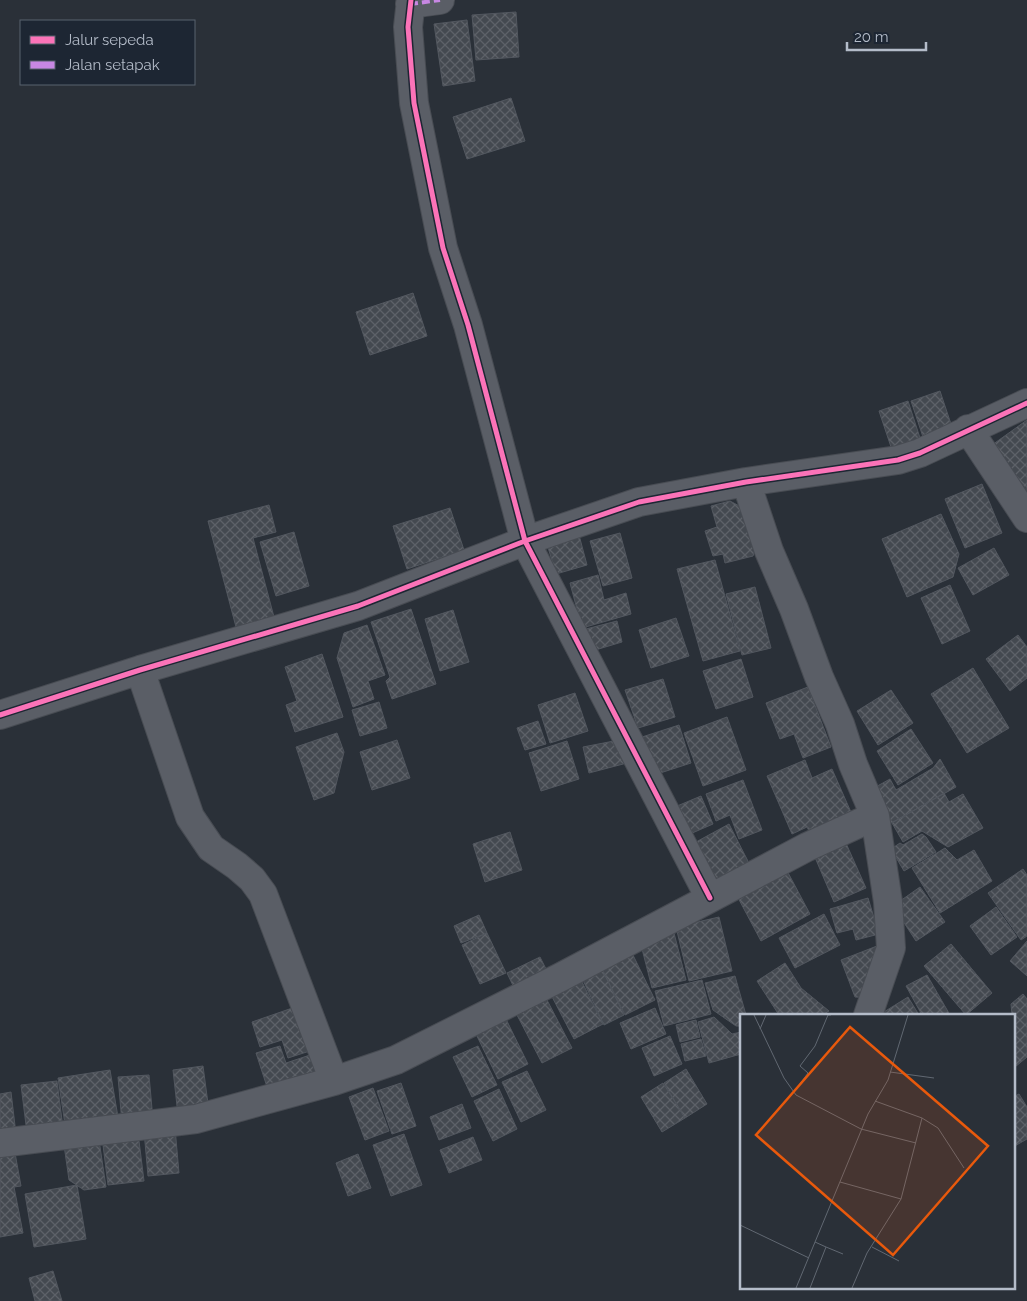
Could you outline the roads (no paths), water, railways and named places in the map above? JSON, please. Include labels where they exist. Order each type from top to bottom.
[{"type":"street","points":[[440,0],[411,2],[408,27],[414,103],[443,248],[468,325],[525,542],[710,898]]},
{"type":"street","points":[[0,715],[140,670],[358,606],[525,542],[639,502],[746,482],[898,460],[920,453],[1027,403]]},
{"type":"street","points":[[968,430],[1027,518]]},
{"type":"street","points":[[746,482],[769,551],[794,609],[819,677],[840,724],[853,764],[875,816],[888,902],[891,948],[868,1014]]},
{"type":"street","points":[[140,670],[190,817],[211,848],[252,879],[263,894],[334,1081]]},
{"type":"street","points":[[0,1143],[196,1119],[334,1081],[405,1055],[561,977],[807,847],[875,816]]}]
